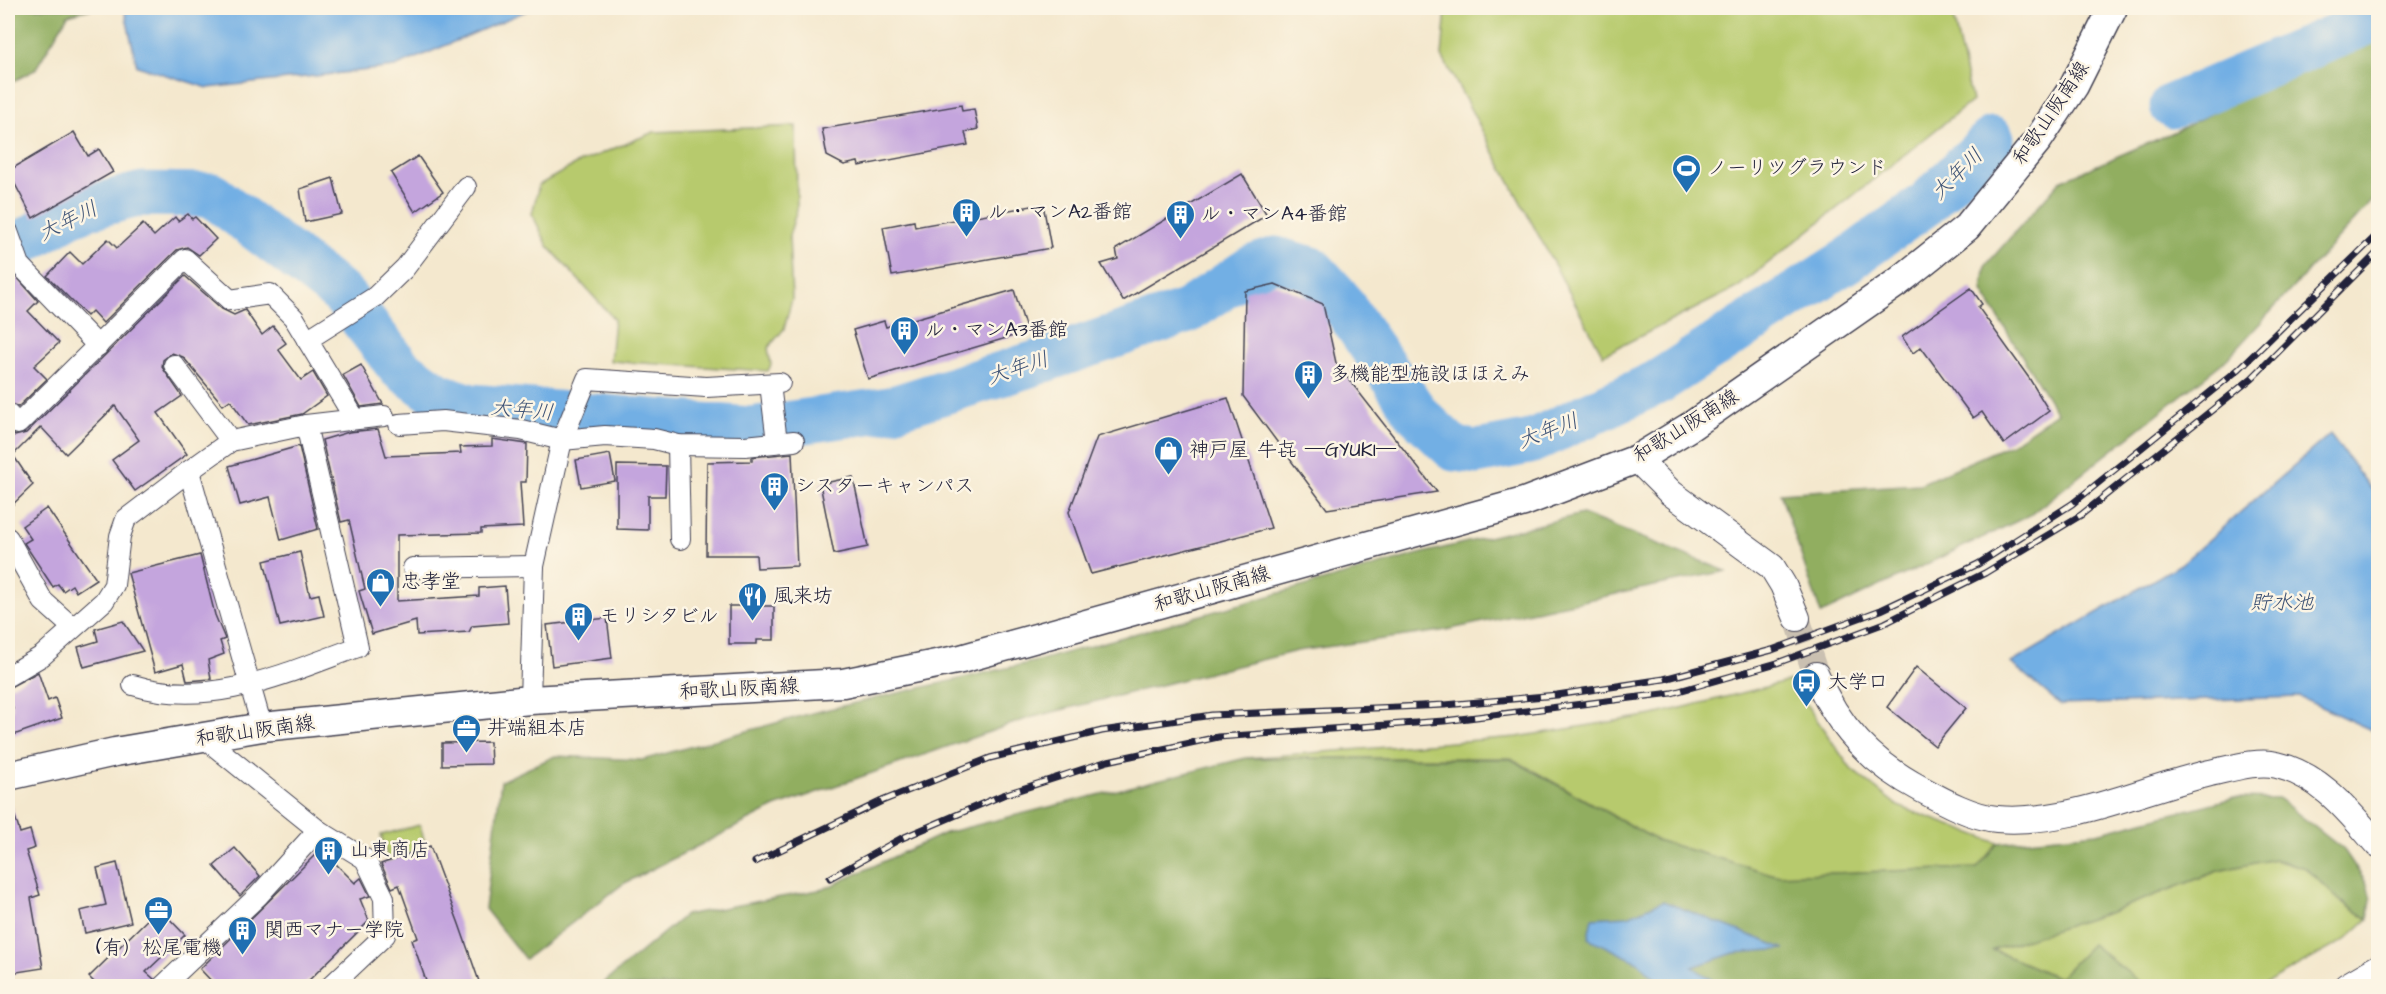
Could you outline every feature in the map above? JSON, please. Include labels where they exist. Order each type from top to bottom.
[{"type":"main road","name":"和歌山阪南線","points":[[8,776],[116,752],[262,727],[530,700],[843,683],[961,660],[1524,502],[1637,459],[1703,418],[1888,289],[1967,227],[2038,140],[2074,86],[2113,8]]},
{"type":"main road","name":"和歌山阪南線","points":[[8,795],[116,752]]},
{"type":"street","points":[[307,340],[375,297],[405,268],[466,187]]},
{"type":"street","points":[[8,232],[20,265],[98,346]]},
{"type":"street","points":[[8,414],[18,424],[185,259],[230,300],[270,294],[294,318],[355,419]]},
{"type":"street","points":[[174,366],[231,441]]},
{"type":"street","points":[[8,676],[42,656],[104,601],[114,585],[120,536],[126,519],[231,441],[306,425],[355,419],[443,421],[564,435],[654,439],[678,445],[745,446],[785,442],[775,383],[706,387],[587,379],[564,435],[534,566],[530,700]]},
{"type":"street","points":[[133,685],[196,694],[249,686],[358,647],[306,425]]},
{"type":"street","points":[[678,445],[681,539]]},
{"type":"street","points":[[1637,459],[1671,493],[1772,567],[1784,585],[1797,618]]},
{"type":"street","points":[[189,471],[262,727]]},
{"type":"street","points":[[8,538],[44,601],[72,627]]},
{"type":"street","points":[[413,568],[534,566]]},
{"type":"street","points":[[1816,675],[1825,697],[1849,734],[1892,774],[1964,809],[1995,819],[2038,819],[2119,800],[2203,775],[2244,766],[2275,764],[2309,777],[2335,796],[2379,845]]},
{"type":"street","points":[[203,737],[318,830],[365,859],[384,898],[385,934],[331,987]]},
{"type":"street","points":[[163,987],[258,896],[318,830]]},
{"type":"street","points":[[2347,987],[2379,968]]},
{"type":"green space","points":[[8,8],[94,8],[68,15],[35,70],[8,84]]},
{"type":"green space","name":"ノーリツグラウンド","points":[[1446,8],[1951,8],[1972,101],[1738,287],[1603,355],[1442,56]]},
{"type":"green space","points":[[2378,29],[2378,195],[2227,359],[2030,515],[1821,614],[1780,493],[1920,484],[2011,444],[2057,413],[1982,291],[1986,265],[2060,181],[2176,131]]},
{"type":"green space","points":[[796,126],[797,209],[789,236],[792,299],[784,329],[768,348],[771,365],[768,371],[610,361],[614,319],[548,246],[532,214],[539,185],[576,164],[654,132]]},
{"type":"green space","points":[[1582,514],[1726,571],[1441,631],[1297,651],[1029,718],[775,807],[623,884],[525,959],[485,909],[501,781],[555,756],[642,760],[816,712],[1037,661],[1419,554]]},
{"type":"green space","points":[[1790,681],[1851,769],[1898,806],[1998,843],[1977,868],[1775,875],[1656,840],[1511,758],[1246,758],[1517,737],[1653,715]]},
{"type":"green space","points":[[1246,758],[1511,759],[1656,840],[1775,875],[1977,868],[1998,843],[2097,833],[2233,798],[2279,799],[2344,850],[2367,884],[2371,899],[2368,919],[2339,900],[2306,868],[2274,859],[2218,871],[2108,913],[1993,950],[2059,978],[2092,944],[2145,986],[600,986],[685,915],[824,889],[945,833]]},
{"type":"green space","points":[[420,825],[427,851],[389,865],[381,835]]},
{"type":"green space","points":[[2274,859],[2306,868],[2339,900],[2368,919],[2345,940],[2262,986],[2145,986],[2092,945],[2059,978],[1992,950],[2108,913],[2218,871]]},
{"type":"water","points":[[124,8],[533,8],[395,67],[208,88],[137,66]]},
{"type":"water","name":"貯水池","points":[[2330,434],[2378,498],[2378,733],[2299,697],[2061,705],[2011,663],[2181,564]]},
{"type":"water","points":[[1663,901],[1785,949],[1734,953],[1693,967],[1721,986],[1663,986],[1638,962],[1588,938],[1592,918],[1628,916]]},
{"type":"building","points":[[961,105],[962,111],[974,109],[978,129],[965,132],[968,145],[859,166],[858,162],[844,165],[827,156],[822,129]]},
{"type":"building","points":[[74,132],[88,156],[99,149],[113,172],[33,218],[8,171]]},
{"type":"building","points":[[418,156],[443,192],[415,212],[391,173]]},
{"type":"building","name":"ル・マンA4番館","points":[[1242,174],[1267,215],[1123,301],[1101,264],[1118,259],[1116,249]]},
{"type":"building","points":[[333,178],[342,214],[305,222],[300,189]]},
{"type":"building","name":"ル・マンA2番館","points":[[1043,204],[1051,248],[892,276],[883,227],[914,221],[915,227]]},
{"type":"building","points":[[188,214],[192,219],[195,217],[216,239],[199,255],[187,247],[177,250],[103,323],[92,311],[87,316],[47,276],[70,252],[82,264],[108,239],[117,248],[143,224],[154,236],[175,217],[178,221]]},
{"type":"building","points":[[8,267],[38,301],[28,311],[59,343],[34,366],[47,379],[18,407],[8,402]]},
{"type":"building","points":[[185,276],[222,309],[234,315],[245,310],[262,335],[273,326],[286,343],[278,349],[301,380],[313,372],[327,396],[302,414],[248,425],[230,400],[223,405],[183,357],[172,353],[163,360],[162,367],[182,396],[158,413],[187,454],[135,491],[112,460],[139,440],[115,406],[66,454],[41,427],[13,455],[33,485],[8,509],[8,430],[15,436],[26,433]]},
{"type":"building","name":"多機能型施設ほほえみ","points":[[1275,284],[1323,304],[1336,363],[1437,492],[1327,509],[1243,396],[1245,291]]},
{"type":"building","points":[[1971,288],[1982,304],[1978,307],[2029,378],[2049,411],[2004,444],[1982,412],[1973,418],[1921,347],[1913,353],[1902,337]]},
{"type":"building","name":"ル・マンA3番館","points":[[1014,290],[1027,332],[868,379],[853,330],[884,321],[886,327]]},
{"type":"building","points":[[361,365],[383,404],[361,407],[343,375]]},
{"type":"building","name":"神戸屋 牛㐂 ―GYUKI―","points":[[1228,398],[1271,528],[1091,574],[1069,512],[1097,437]]},
{"type":"building","points":[[378,429],[386,456],[461,453],[460,447],[492,446],[492,439],[527,444],[526,482],[520,482],[523,527],[481,529],[481,533],[397,535],[397,601],[479,596],[479,588],[505,586],[508,623],[472,626],[469,632],[417,635],[416,621],[372,634],[359,591],[365,589],[349,520],[341,522],[322,440],[349,432]]},
{"type":"building","points":[[299,446],[318,529],[281,540],[270,497],[240,505],[229,466]]},
{"type":"building","points":[[792,453],[797,566],[757,568],[756,555],[706,555],[707,462],[752,461],[752,457]]},
{"type":"building","points":[[610,454],[615,481],[581,487],[576,460]]},
{"type":"building","points":[[617,465],[666,466],[665,496],[648,496],[648,530],[617,529]]},
{"type":"building","points":[[853,477],[868,547],[834,554],[820,484]]},
{"type":"building","points":[[47,508],[96,579],[76,592],[72,585],[63,591],[58,584],[53,587],[24,543],[31,539],[22,526]]},
{"type":"building","points":[[300,552],[310,596],[319,594],[324,616],[280,626],[264,561]]},
{"type":"building","points":[[200,555],[215,615],[225,639],[220,641],[224,654],[208,660],[211,679],[187,681],[183,664],[155,672],[128,573]]},
{"type":"building","name":"風来坊","points":[[729,606],[774,606],[774,640],[757,640],[757,644],[729,644]]},
{"type":"building","name":"モリシタビル","points":[[607,618],[612,658],[552,666],[547,625]]},
{"type":"building","points":[[123,621],[143,651],[84,667],[78,647],[98,641],[95,629]]},
{"type":"building","points":[[1916,667],[1966,708],[1935,746],[1887,707]]},
{"type":"building","points":[[38,672],[48,701],[55,698],[62,718],[8,737],[8,711],[13,709],[8,688]]},
{"type":"building","name":"井端組本店","points":[[490,742],[491,764],[442,765],[442,743]]},
{"type":"building","points":[[12,807],[20,833],[30,830],[35,848],[26,851],[40,895],[31,898],[43,968],[11,973],[8,956],[8,808]]},
{"type":"building","points":[[430,846],[481,987],[428,987],[412,940],[418,938],[399,885],[392,888],[381,864]]},
{"type":"building","points":[[235,848],[260,876],[240,896],[214,866]]},
{"type":"building","points":[[321,849],[355,883],[361,878],[370,896],[360,899],[369,921],[302,987],[217,987],[200,969]]},
{"type":"building","points":[[117,863],[131,922],[85,933],[80,911],[106,905],[97,868]]},
{"type":"building","points":[[159,908],[185,935],[146,972],[154,979],[151,987],[99,987],[89,977]]},
{"type":"waterway","name":"大年川","points":[[2172,106],[2378,18]]},
{"type":"waterway","name":"大年川","points":[[8,251],[68,216],[90,207],[142,194],[212,195],[342,294],[400,368],[438,395],[471,406],[750,429],[890,409],[1033,364],[1188,311],[1253,267],[1276,259],[1312,269],[1336,295],[1417,414],[1454,449],[1477,452],[1530,442],[1658,382],[1848,260],[1926,204],[1992,139]]},
{"type":"tunnel","points":[[1797,618],[1816,675]]},
{"type":"railway","points":[[755,862],[882,801],[990,758],[1102,731],[1212,715],[1445,705],[1557,695],[1664,679],[1772,650],[1881,610],[1978,564],[2072,504],[2239,369],[2378,234]]},
{"type":"railway","points":[[830,878],[900,839],[1003,795],[1108,761],[1218,737],[1444,721],[1672,693],[1777,663],[1885,623],[1985,573],[2081,515],[2252,378],[2378,252]]},
{"type":"place","name":"ノーリツグラウンド","points":[[1686,194]]},
{"type":"place","name":"ル・マンA2番館","points":[[967,238]]},
{"type":"place","name":"ル・マンA4番館","points":[[1180,240]]},
{"type":"place","name":"ル・マンA3番館","points":[[904,356]]},
{"type":"place","name":"多機能型施設ほほえみ","points":[[1309,400]]},
{"type":"place","name":"神戸屋 牛㐂 ―GYUKI―","points":[[1168,476]]},
{"type":"place","name":"シスターキャンパス","points":[[774,512]]},
{"type":"place","name":"忠孝堂","points":[[380,608]]},
{"type":"place","name":"風来坊","points":[[752,622]]},
{"type":"place","name":"モリシタビル","points":[[579,642]]},
{"type":"place","name":"大学口","points":[[1807,708]]},
{"type":"place","name":"井端組本店","points":[[466,754]]},
{"type":"place","name":"山東商店","points":[[329,876]]},
{"type":"place","name":"(有）松尾電機","points":[[159,936]]},
{"type":"place","name":"関西マナー学院","points":[[243,956]]}]
